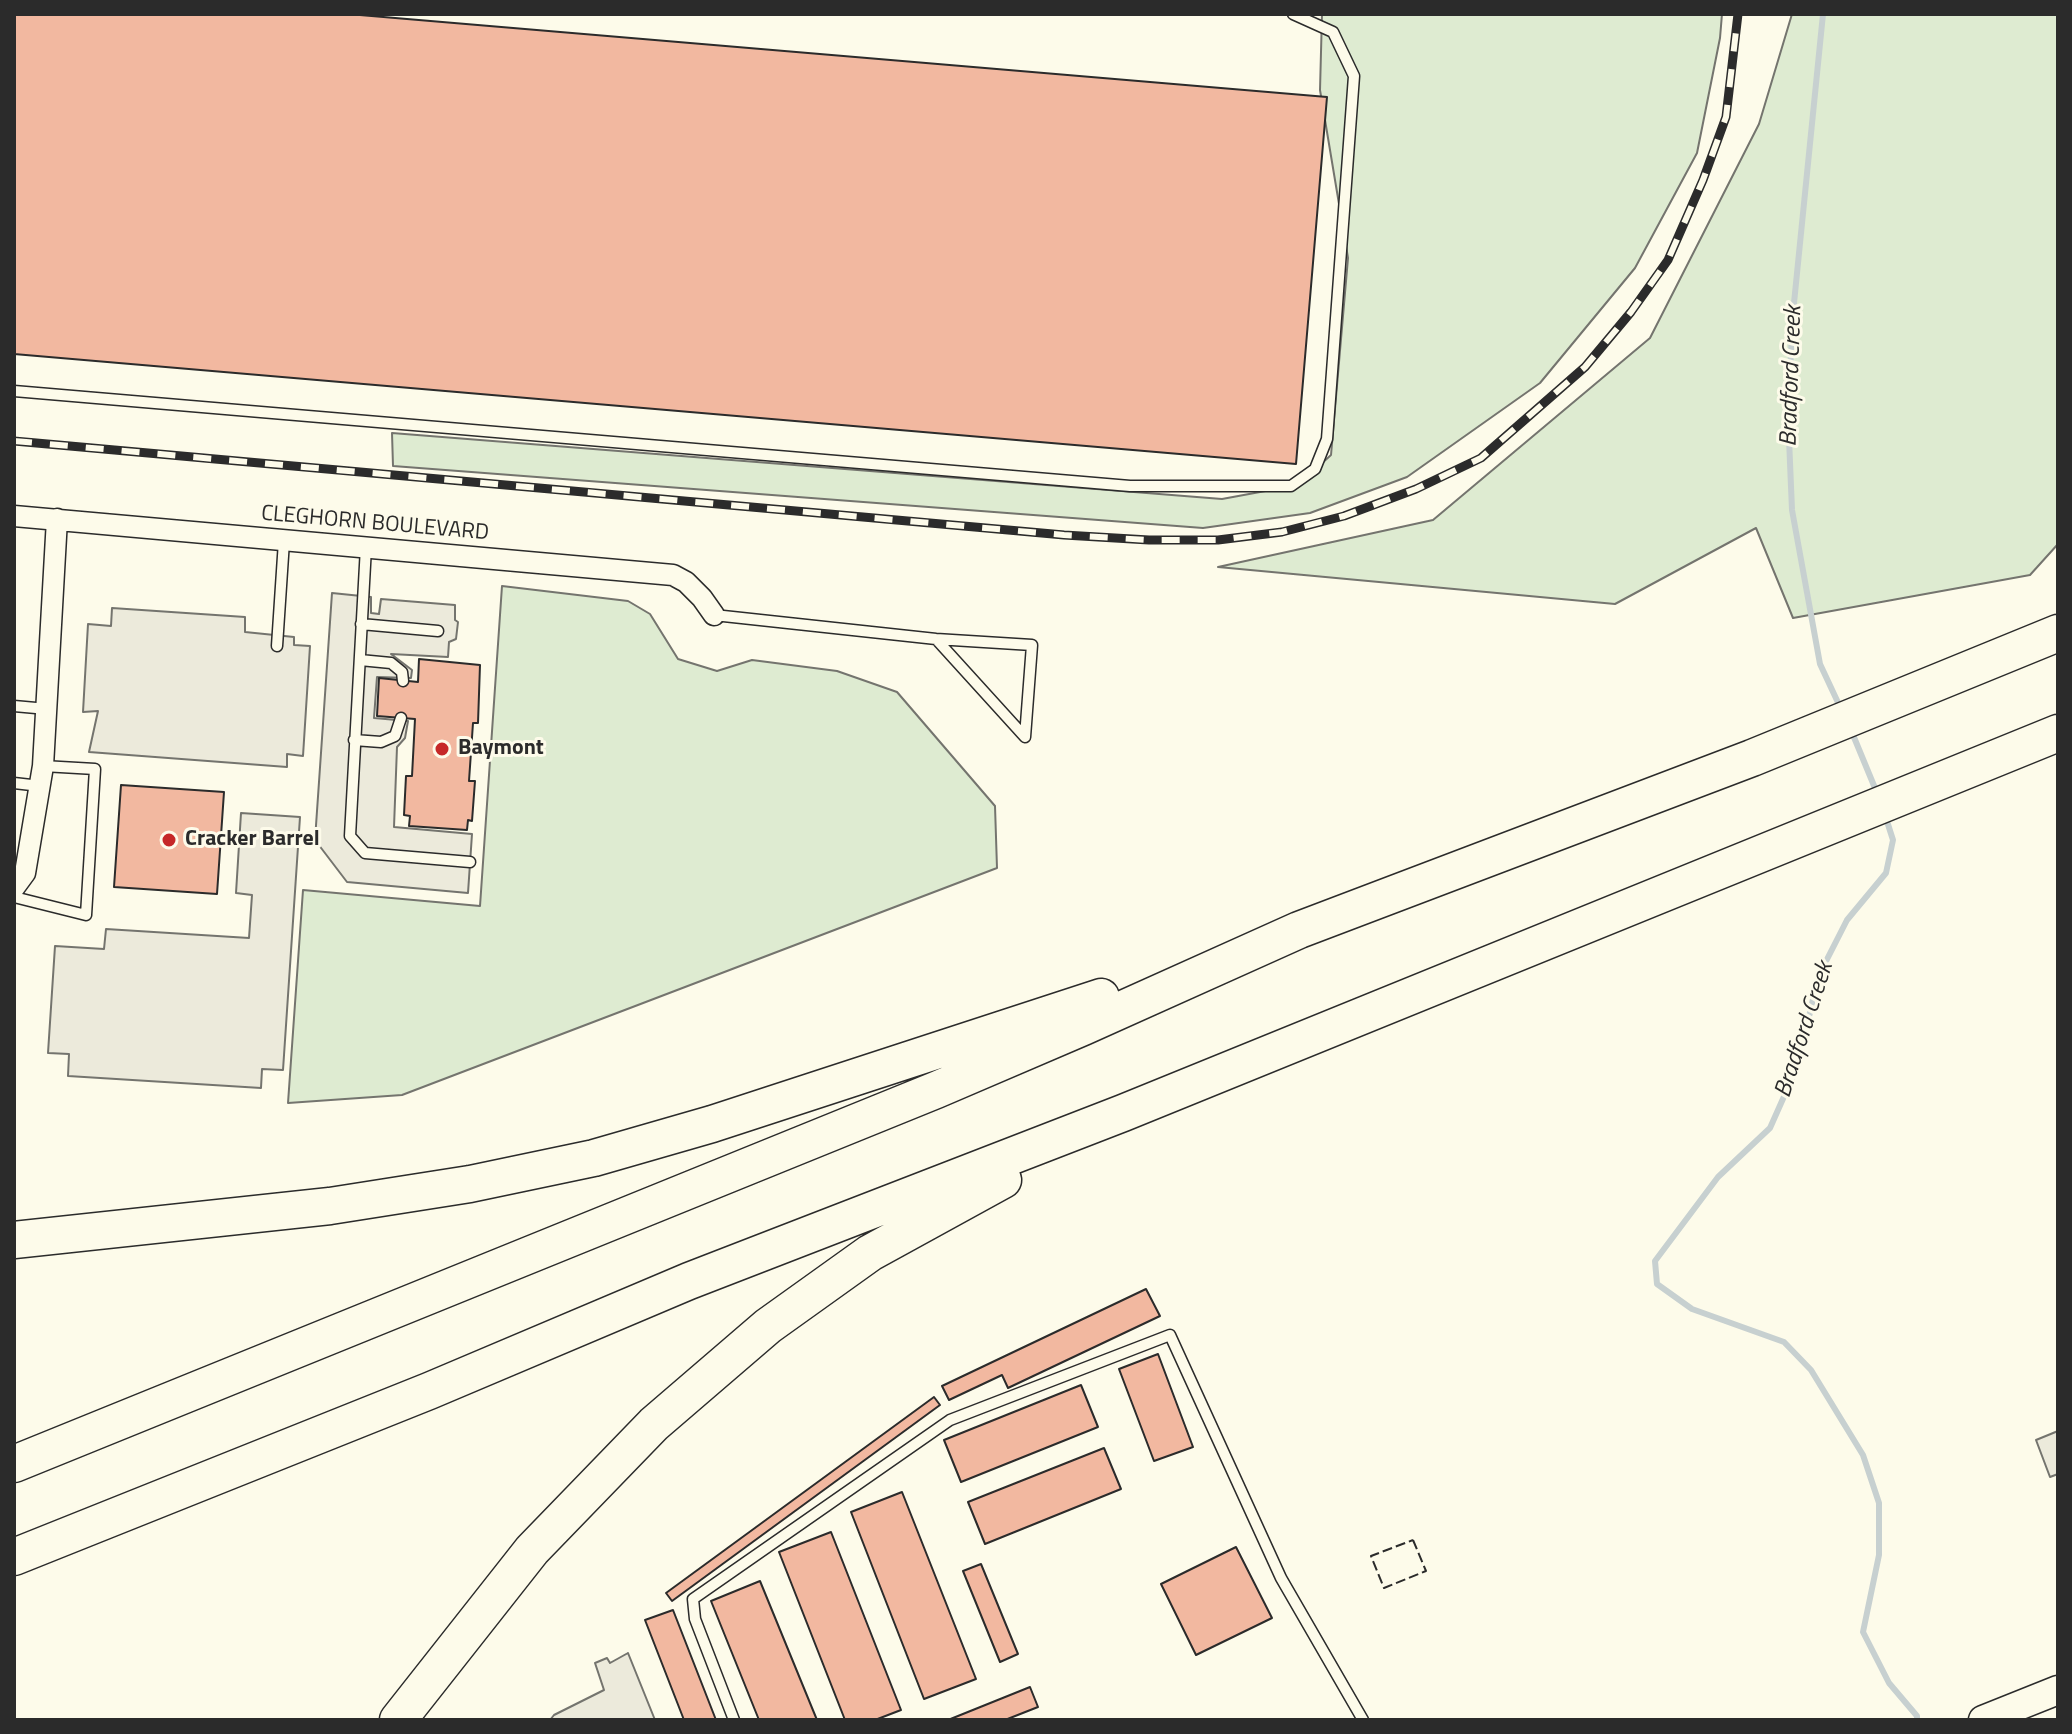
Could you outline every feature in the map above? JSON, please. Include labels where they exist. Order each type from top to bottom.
[{"type":"highway","points":[[14,1240],[358,1202],[470,1184],[594,1158],[727,1120],[1299,930],[1752,758],[2058,633]]},
{"type":"highway","points":[[14,1557],[429,1391],[689,1281],[1123,1113],[2058,733]]},
{"type":"highway","points":[[14,1464],[936,1090],[1299,930]]},
{"type":"highway","points":[[398,1720],[532,1550],[654,1424],[768,1326],[870,1253],[1123,1113]]},
{"type":"main road","points":[[1983,1720],[2058,1690]]},
{"type":"street","name":"CLEGHORN BOULEVARD","points":[[14,516],[673,575],[686,582],[714,615]]},
{"type":"street","points":[[14,888],[25,873],[41,776],[57,519]]},
{"type":"lane","points":[[14,391],[1130,486],[1291,486],[1315,469],[1327,439],[1354,76],[1333,32],[1293,14]]},
{"type":"lane","points":[[277,646],[284,541]]},
{"type":"lane","points":[[366,547],[350,836],[365,853],[470,862]]},
{"type":"lane","points":[[714,615],[936,639],[1032,645],[1025,737],[936,639]]},
{"type":"lane","points":[[361,624],[438,631]]},
{"type":"lane","points":[[360,660],[391,663],[402,672],[403,681]]},
{"type":"lane","points":[[14,706],[47,709]]},
{"type":"lane","points":[[354,740],[381,742],[395,736],[401,718]]},
{"type":"lane","points":[[14,783],[95,769],[86,915],[14,897]]},
{"type":"lane","points":[[734,1720],[695,1619],[693,1599],[950,1420],[1170,1335],[1281,1578],[1363,1720]]},
{"type":"green space","points":[[1322,14],[1722,14],[1697,153],[1635,268],[1540,383],[1407,477],[1310,513],[1203,528],[393,466],[392,433],[1222,499],[1298,485],[1331,455],[1348,258],[1320,90]]},
{"type":"green space","points":[[1792,14],[2058,14],[2058,544],[2030,575],[1793,618],[1756,528],[1615,604],[1218,567],[1433,520],[1650,338],[1759,124]]},
{"type":"green space","points":[[502,586],[628,601],[650,614],[678,659],[717,671],[752,660],[837,671],[897,692],[995,806],[997,868],[402,1095],[288,1103],[303,890],[480,906]]},
{"type":"shaded area","points":[[332,593],[371,597],[371,613],[379,614],[381,599],[455,605],[455,620],[458,622],[456,639],[449,642],[448,657],[391,654],[412,670],[411,678],[377,677],[374,718],[408,721],[405,738],[397,747],[394,827],[472,834],[468,893],[347,882],[315,840]]},
{"type":"shaded area","points":[[112,608],[245,617],[245,632],[294,637],[294,645],[310,646],[303,756],[287,754],[287,767],[89,752],[98,711],[83,712],[88,624],[111,626]]},
{"type":"shaded area","points":[[241,813],[300,817],[283,1070],[262,1069],[261,1088],[68,1076],[69,1054],[48,1053],[55,946],[104,949],[106,929],[249,938],[252,895],[236,893]]},
{"type":"shaded area","points":[[2058,1431],[2058,1474],[2050,1477],[2036,1440]]},
{"type":"shaded area","points":[[628,1653],[655,1720],[550,1720],[554,1715],[604,1690],[595,1663],[607,1658],[610,1663]]},
{"type":"building","points":[[14,14],[348,14],[1327,97],[1296,464],[14,354]]},
{"type":"building","name":"Baymont","points":[[419,659],[480,665],[478,723],[473,723],[469,781],[475,781],[472,821],[468,820],[467,830],[409,826],[410,816],[404,815],[406,776],[412,776],[415,719],[377,716],[379,678],[418,682]]},
{"type":"building","name":"Cracker Barrel","points":[[121,785],[224,792],[217,894],[114,887]]},
{"type":"building","points":[[1146,1289],[1160,1316],[1008,1388],[1002,1375],[949,1400],[942,1386]]},
{"type":"building","points":[[1158,1354],[1193,1447],[1154,1461],[1119,1369]]},
{"type":"building","points":[[1081,1385],[1098,1427],[961,1482],[944,1440]]},
{"type":"building","points":[[934,1397],[940,1405],[672,1601],[666,1593]]},
{"type":"building","points":[[1104,1448],[1121,1489],[985,1544],[968,1502]]},
{"type":"building","points":[[902,1492],[976,1679],[924,1699],[851,1512]]},
{"type":"building","points":[[831,1532],[901,1710],[875,1720],[845,1720],[779,1552]]},
{"type":"building","points":[[1236,1547],[1272,1618],[1196,1655],[1161,1584]]},
{"type":"building","points":[[981,1564],[1018,1654],[1000,1662],[963,1571]]},
{"type":"building","points":[[760,1581],[817,1720],[759,1720],[711,1601]]},
{"type":"building","points":[[673,1610],[716,1720],[684,1720],[645,1620]]},
{"type":"building","points":[[1030,1687],[1038,1707],[1005,1720],[948,1720]]},
{"type":"waterway","name":"Bradford Creek","points":[[1823,14],[1793,313],[1788,415],[1792,510],[1820,664],[1841,709]]},
{"type":"waterway","name":"Bradford Creek","points":[[1851,730],[1877,793]]},
{"type":"waterway","name":"Bradford Creek","points":[[1885,815],[1893,840],[1886,873],[1847,920],[1818,977],[1798,1065],[1770,1128],[1718,1177],[1655,1261],[1657,1284],[1692,1309],[1784,1342],[1811,1370],[1863,1455],[1879,1503],[1879,1555],[1863,1632],[1889,1683],[1917,1716],[1917,1720]]},
{"type":"railway","points":[[14,441],[1064,535],[1218,540],[1282,532],[1344,516],[1416,489],[1481,458],[1585,367],[1631,312],[1668,260],[1703,180],[1726,117],[1738,14]]},
{"type":"fence","points":[[1413,1540],[1426,1571],[1384,1588],[1371,1556],[1413,1540]]},
{"type":"place","name":"Baymont","points":[[442,749]]},
{"type":"place","name":"Cracker Barrel","points":[[169,840]]}]
